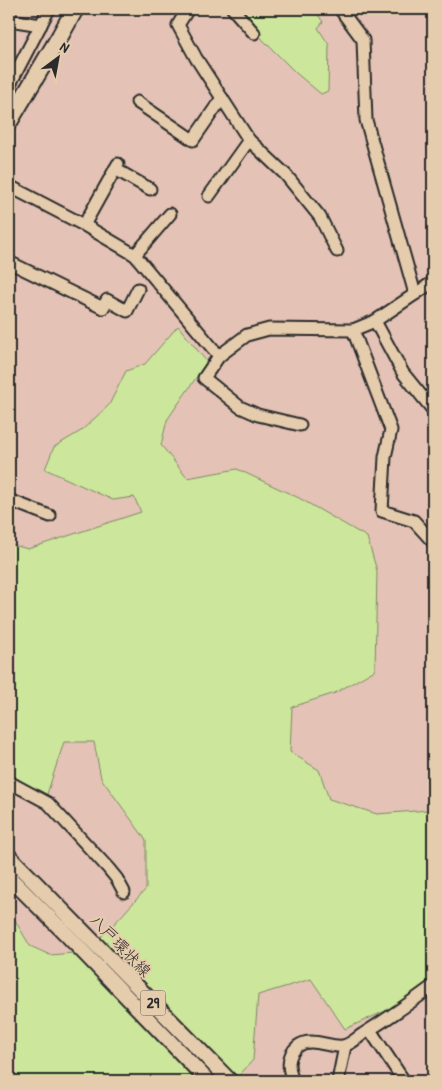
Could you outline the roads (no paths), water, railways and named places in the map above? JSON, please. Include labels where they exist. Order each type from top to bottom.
[{"type":"highway","points":[[9,122],[12,104],[60,36],[75,9]]},
{"type":"main road","name":"八戸環状線","points":[[9,856],[71,929],[208,1081]]},
{"type":"main road","name":"八戸環状線","points":[[9,877],[71,929],[230,1081]]},
{"type":"street","points":[[9,86],[49,9]]},
{"type":"street","points":[[188,9],[178,25],[196,58],[249,140],[286,175],[320,217],[337,250]]},
{"type":"street","points":[[233,9],[254,34]]},
{"type":"street","points":[[340,9],[363,40],[366,120],[415,294]]},
{"type":"street","points":[[9,20],[41,25]]},
{"type":"street","points":[[137,102],[193,140],[222,98]]},
{"type":"street","points":[[209,196],[249,140]]},
{"type":"street","points":[[84,225],[117,166],[150,189]]},
{"type":"street","points":[[9,186],[84,225],[135,255],[220,356]]},
{"type":"street","points":[[135,255],[170,214]]},
{"type":"street","points":[[9,262],[103,308],[107,300],[127,311],[138,289]]},
{"type":"street","points":[[300,425],[258,415],[240,407],[204,378],[220,356],[247,334],[269,329],[353,330],[376,322],[433,282]]},
{"type":"street","points":[[376,322],[403,373],[433,410]]},
{"type":"street","points":[[353,330],[390,430],[385,457],[382,511],[414,521],[433,542]]},
{"type":"street","points":[[9,500],[50,516]]},
{"type":"street","points":[[9,782],[48,803],[108,868],[124,892]]},
{"type":"street","points":[[293,1081],[288,1062],[298,1046],[308,1042],[320,1042],[334,1046],[345,1046],[394,1015],[433,986]]},
{"type":"street","points":[[370,1030],[404,1081]]},
{"type":"street","points":[[338,1081],[345,1046]]}]
